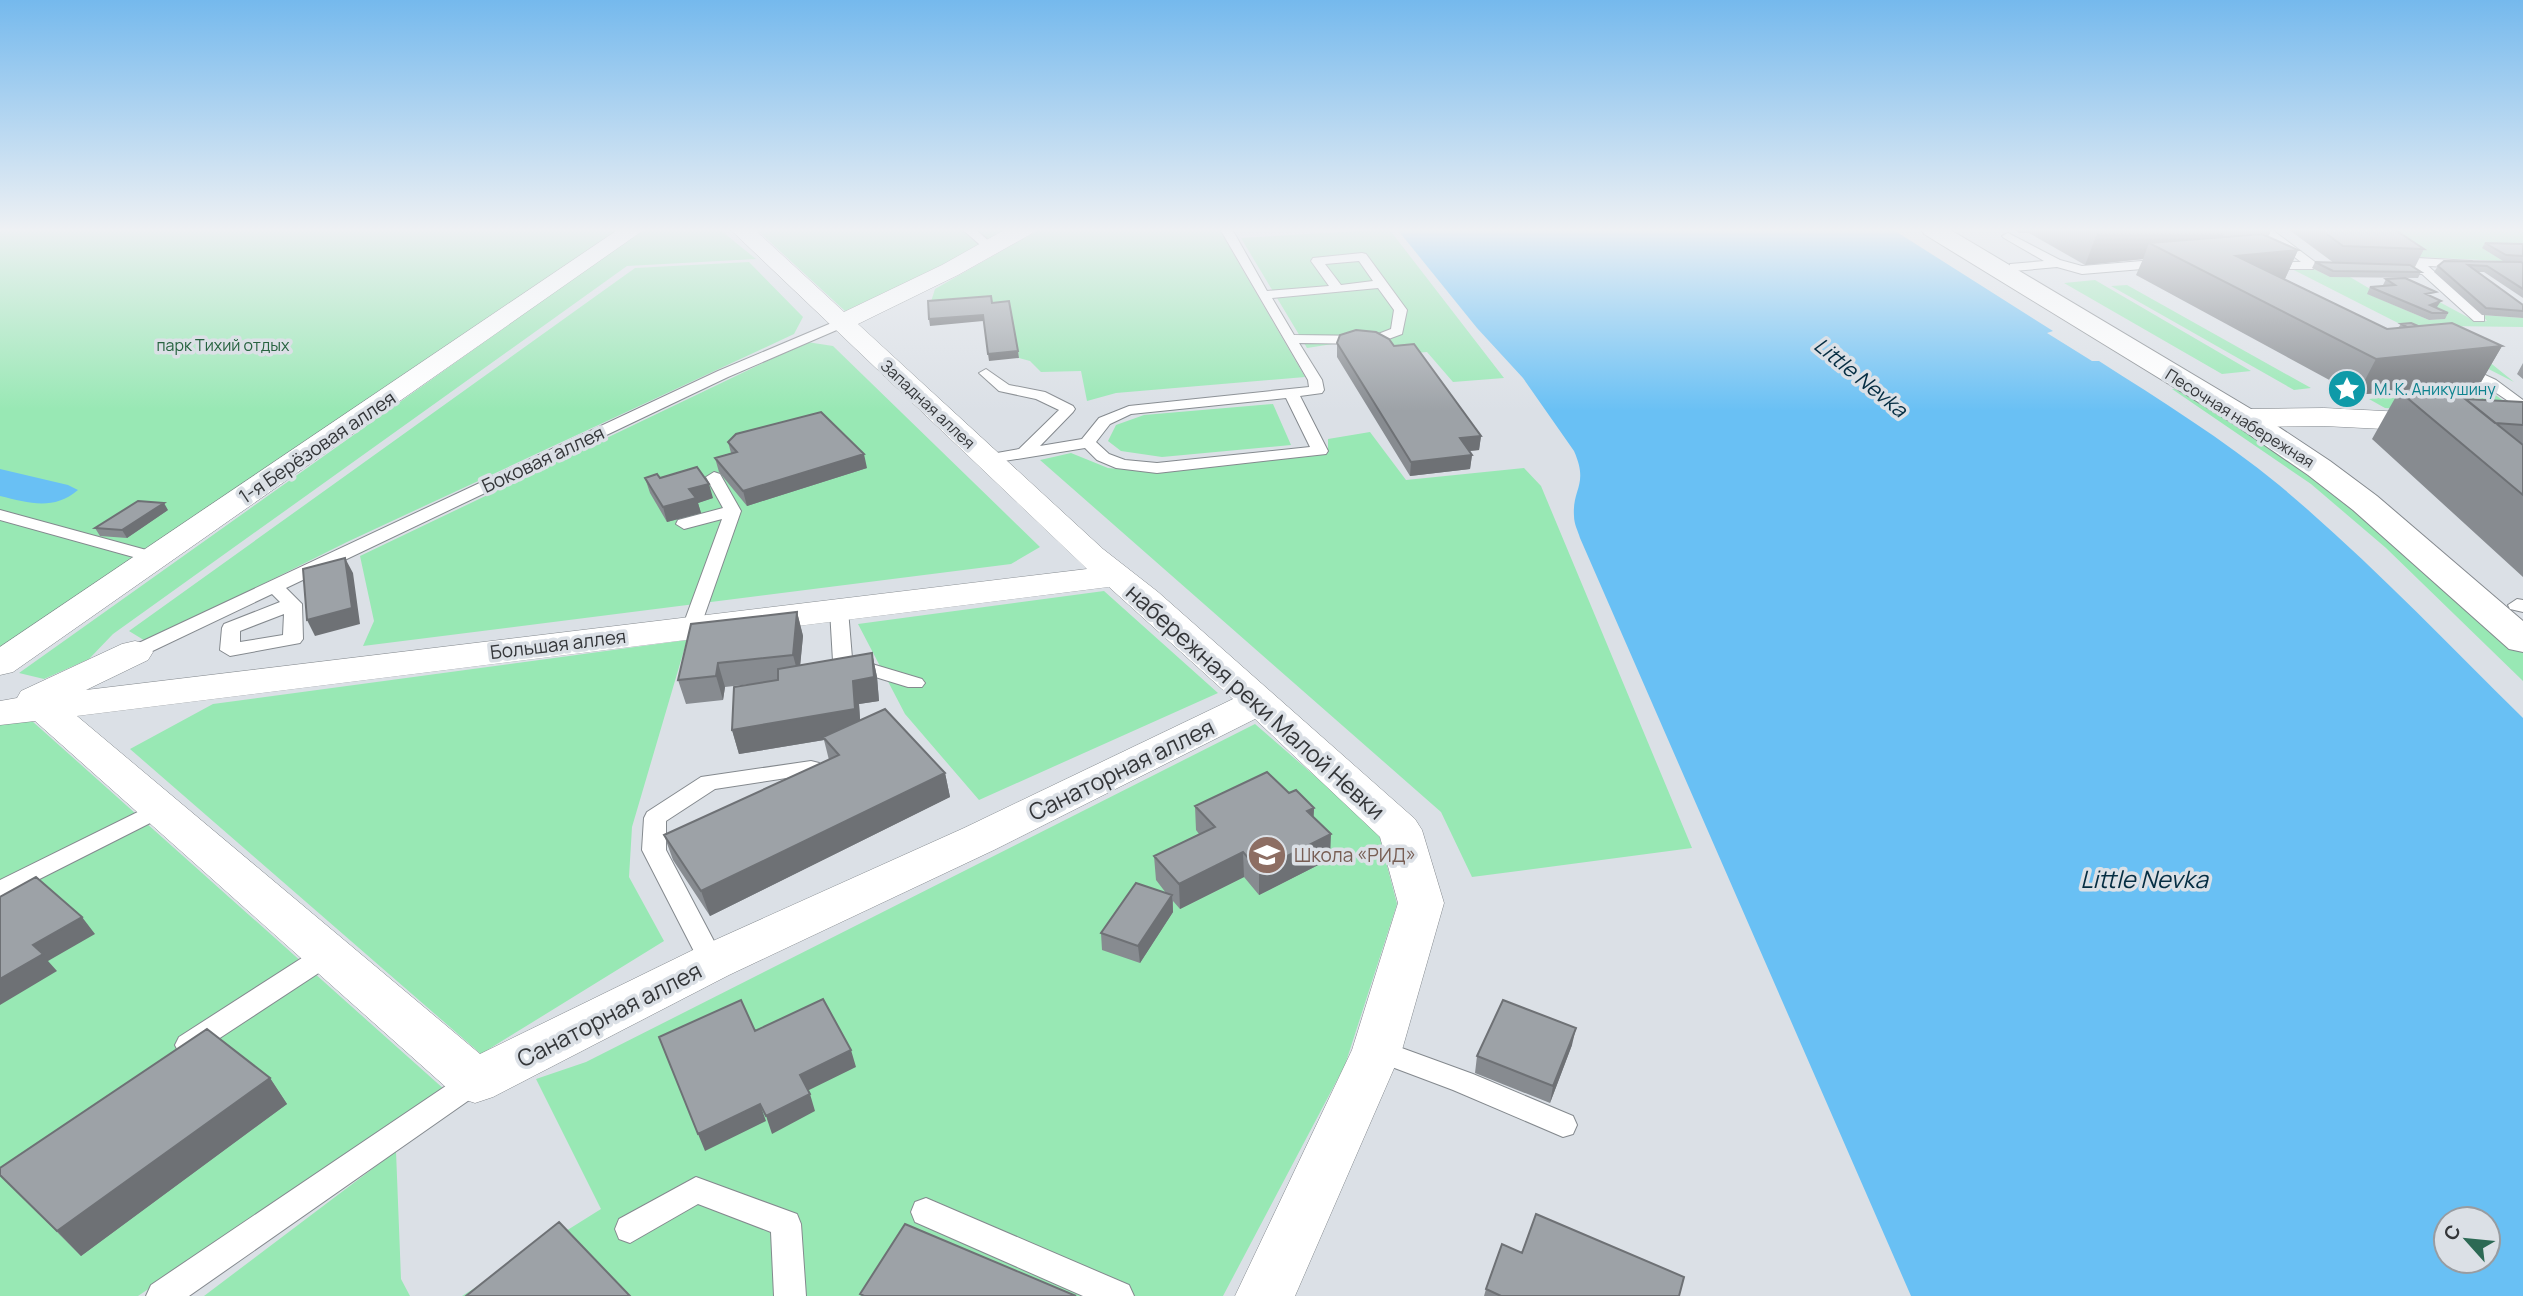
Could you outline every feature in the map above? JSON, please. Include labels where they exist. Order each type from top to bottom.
[{"type":"main road","name":"Песочная набережная","points":[[2037,289],[2378,488],[2521,607]]},
{"type":"main road","name":"Песочная набережная","points":[[2050,289],[2259,418],[2365,503],[2523,640]]},
{"type":"street","name":"1-я Берёзовая аллея","points":[[0,664],[546,289]]},
{"type":"street","name":"Западная аллея","points":[[805,289],[986,459],[1116,576]]},
{"type":"street","name":"Боковая аллея","points":[[841,323],[908,289]]},
{"type":"street","points":[[2259,418],[2325,417],[2523,428]]},
{"type":"street","name":"Большая аллея","points":[[23,707],[1116,576]]},
{"type":"street","name":"набережная реки Малой Невки","points":[[1116,576],[1146,599],[1400,830],[1421,903],[1377,1051],[1265,1296]]},
{"type":"street","name":"Боковая аллея","points":[[23,707],[135,652]]},
{"type":"street","name":"Санаторная аллея","points":[[475,1081],[712,962],[979,839],[1258,702]]},
{"type":"street","points":[[23,707],[160,808],[475,1081]]},
{"type":"lane","points":[[1088,443],[1093,431],[1105,418],[1129,410],[1318,390],[1315,380],[1261,289]]},
{"type":"lane","points":[[1264,295],[1332,289]]},
{"type":"lane","points":[[1289,339],[1375,340],[1397,331],[1401,310],[1385,289]]},
{"type":"lane","points":[[2447,289],[2479,318]]},
{"type":"lane","name":"Боковая аллея","points":[[135,652],[723,374],[841,323]]},
{"type":"lane","points":[[2442,358],[2491,383],[2523,407]]},
{"type":"lane","points":[[986,373],[1004,388],[1040,395],[1068,409],[1025,452]]},
{"type":"lane","points":[[1088,443],[1103,457],[1122,465],[1157,468],[1320,451],[1291,393]]},
{"type":"lane","points":[[986,459],[1088,443]]},
{"type":"lane","points":[[691,628],[733,511],[714,477]]},
{"type":"lane","points":[[684,524],[733,511]]},
{"type":"lane","points":[[0,515],[155,558]]},
{"type":"lane","points":[[274,587],[293,604]]},
{"type":"lane","points":[[839,610],[843,661],[915,683]]},
{"type":"lane","points":[[712,962],[654,850],[655,818],[709,782],[811,768]]},
{"type":"lane","points":[[0,890],[160,808]]},
{"type":"lane","points":[[168,1059],[328,954]]},
{"type":"lane","points":[[1377,1051],[1463,1082],[1563,1125]]},
{"type":"lane","points":[[162,1296],[475,1081]]},
{"type":"lane","points":[[630,1229],[696,1190],[786,1224],[790,1296]]},
{"type":"lane","points":[[926,1212],[1118,1296]]},
{"type":"green space","name":"парк Тихий отдых","points":[[0,289],[539,289],[0,654]]},
{"type":"green space","points":[[558,289],[594,289],[113,634],[89,659],[44,679],[19,673]]},
{"type":"green space","points":[[605,289],[776,289],[803,317],[794,334],[347,542],[147,642],[129,631]]},
{"type":"green space","points":[[822,289],[891,289],[845,311]]},
{"type":"green space","points":[[935,289],[1254,289],[1305,377],[1116,393],[1087,401],[1081,371],[1041,372],[1030,361],[1019,358],[1009,308],[929,308]]},
{"type":"green space","points":[[1272,289],[1436,289],[1504,378],[1453,382],[1427,352],[1402,354],[1339,343],[1307,348]]},
{"type":"green space","points":[[2075,289],[2111,289],[2251,371],[2222,374]]},
{"type":"green space","points":[[2117,289],[2135,289],[2311,388],[2294,390]]},
{"type":"green space","points":[[2332,289],[2371,289],[2377,293],[2368,294],[2429,320],[2443,319],[2426,311],[2432,298],[2473,320],[2487,321],[2482,315],[2523,318],[2523,327],[2445,326],[2514,382]]},
{"type":"green space","points":[[807,342],[833,346],[1040,547],[1011,564],[363,646],[374,621],[360,556]]},
{"type":"green space","points":[[2484,386],[2523,416],[2385,408],[2369,399]]},
{"type":"green space","points":[[2184,388],[2264,437],[2416,552],[2523,652],[2523,681],[2386,548],[2311,484],[2172,389]]},
{"type":"green space","points":[[1273,404],[1291,445],[1162,457],[1121,451],[1108,441],[1116,425],[1144,415]]},
{"type":"green space","points":[[1370,432],[1406,480],[1524,468],[1541,486],[1692,848],[1472,877],[1441,812],[1040,460],[1071,453],[1108,468],[1161,473],[1328,452],[1328,439]]},
{"type":"green space","points":[[1104,591],[1218,693],[979,800],[905,714],[858,624]]},
{"type":"green space","points":[[687,640],[632,827],[629,877],[664,941],[481,1054],[130,749],[213,704]]},
{"type":"green space","points":[[32,721],[445,1090],[138,1296],[0,1296],[0,725]]},
{"type":"green space","points":[[1255,724],[1378,831],[1397,904],[1345,1065],[1223,1296],[462,1296],[601,1209],[536,1079],[586,1062]]},
{"type":"green space","points":[[396,1151],[401,1279],[410,1296],[204,1296]]},
{"type":"water","name":"Little Nevka","points":[[1446,289],[1987,289],[2053,331],[2047,333],[2092,361],[2099,361],[2214,436],[2279,485],[2342,541],[2523,718],[2523,1296],[1911,1296],[1580,538],[1575,525],[1574,507],[1580,472],[1574,451],[1523,378]]},
{"type":"water","points":[[0,469],[68,485],[78,490],[59,501],[41,504],[0,496]]},
{"type":"building","points":[[2240,289],[2305,289],[2387,329],[2452,323],[2502,346],[2376,359]]},
{"type":"building","points":[[2376,289],[2430,289],[2436,292],[2426,294],[2441,301],[2430,305],[2448,313],[2432,313]]},
{"type":"building","points":[[2465,289],[2502,289],[2523,305],[2523,311],[2486,308]]},
{"type":"building","points":[[991,296],[992,303],[1009,301],[1018,351],[988,354],[983,315],[929,319],[928,301]]},
{"type":"building","points":[[2411,323],[2418,326],[2407,327],[2401,324]]},
{"type":"building","points":[[1356,330],[1376,332],[1389,339],[1394,346],[1414,344],[1481,436],[1460,438],[1472,455],[1411,462],[1337,343],[1340,335]]},
{"type":"building","points":[[2399,391],[2458,393],[2523,445],[2523,495]]},
{"type":"building","points":[[2465,399],[2523,402],[2523,425],[2495,423]]},
{"type":"building","points":[[821,412],[864,454],[743,491],[715,458],[737,452],[728,442],[736,434]]},
{"type":"building","points":[[697,467],[709,484],[689,489],[696,498],[663,507],[645,478],[657,474],[660,478]]},
{"type":"building","points":[[138,501],[164,503],[122,530],[95,528]]},
{"type":"building","points":[[345,558],[352,608],[307,620],[303,569]]},
{"type":"building","points":[[797,612],[793,655],[718,663],[716,676],[678,680],[691,624]]},
{"type":"building","points":[[872,653],[874,677],[853,681],[855,709],[732,730],[734,687],[778,680],[778,669]]},
{"type":"building","points":[[885,709],[945,773],[701,891],[664,835],[839,755],[823,737]]},
{"type":"building","points":[[1267,772],[1289,793],[1296,790],[1314,808],[1307,811],[1331,834],[1259,870],[1243,852],[1179,884],[1154,856],[1215,827],[1195,806]]},
{"type":"building","points":[[36,877],[82,917],[33,945],[43,954],[0,979],[0,897]]},
{"type":"building","points":[[1136,883],[1172,895],[1138,946],[1101,933]]},
{"type":"building","points":[[823,999],[851,1050],[800,1075],[810,1094],[766,1116],[760,1104],[698,1134],[659,1037],[741,1000],[755,1031]]},
{"type":"building","points":[[1503,1000],[1576,1028],[1553,1086],[1477,1056]]},
{"type":"building","points":[[207,1029],[270,1078],[57,1231],[0,1175],[0,1168]]},
{"type":"building","points":[[1536,1214],[1684,1277],[1679,1296],[1501,1296],[1486,1289],[1502,1244],[1522,1253]]},
{"type":"building","points":[[559,1222],[630,1296],[466,1296]]},
{"type":"building","points":[[905,1224],[1076,1296],[860,1294]]},
{"type":"place","name":"М. К. Аникушину","points":[[2347,389]]},
{"type":"place","name":"Школа «РИД»","points":[[1267,855]]}]
